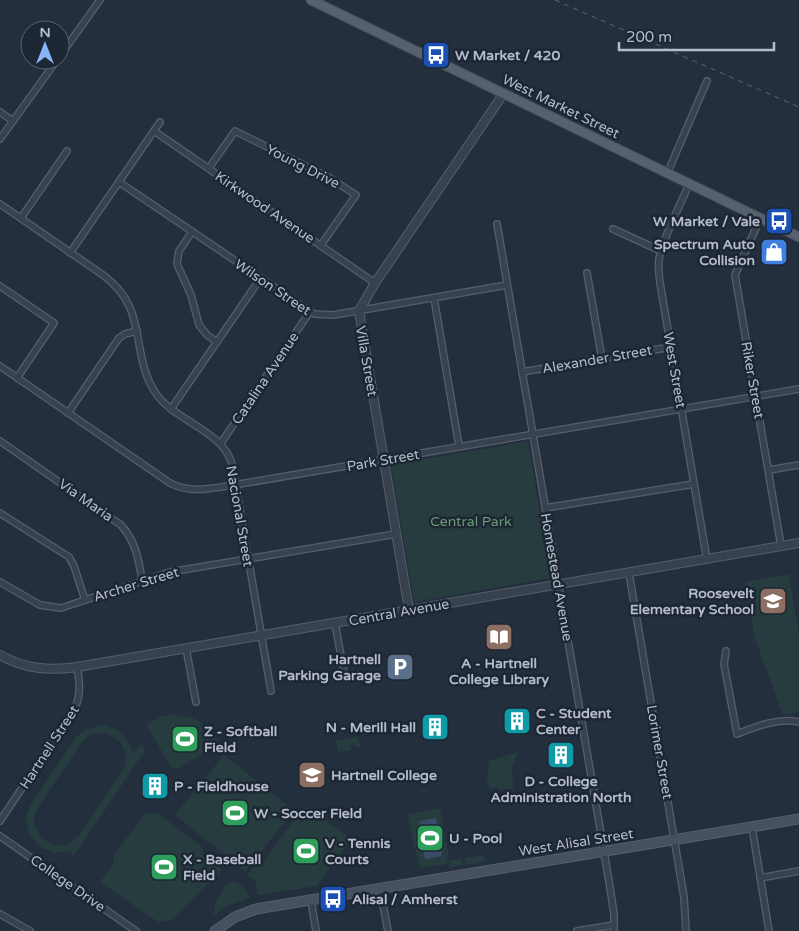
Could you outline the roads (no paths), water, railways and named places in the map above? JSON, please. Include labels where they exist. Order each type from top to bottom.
[{"type":"main road","name":"West Market Street","points":[[310,0],[799,237]]},
{"type":"main road","name":"West Alisal Street","points":[[216,931],[245,912],[256,909],[799,819]]},
{"type":"street","points":[[70,42],[100,0]]},
{"type":"street","points":[[0,139],[50,70]]},
{"type":"street","points":[[667,174],[707,81]]},
{"type":"street","name":"Villa Street","points":[[409,610],[359,311],[375,283],[504,93]]},
{"type":"street","points":[[0,112],[13,121]]},
{"type":"street","points":[[70,253],[160,122]]},
{"type":"street","name":"Kirkwood Avenue","points":[[154,131],[375,283]]},
{"type":"street","name":"Young Drive","points":[[210,168],[234,131],[325,176],[356,195],[321,245]]},
{"type":"street","points":[[21,218],[67,151]]},
{"type":"street","name":"Wilson Street","points":[[119,182],[309,313],[327,316],[507,285]]},
{"type":"street","name":"West Street","points":[[689,184],[661,252],[659,275],[707,560]]},
{"type":"street","points":[[0,204],[107,278],[118,288],[130,307],[147,376],[157,394],[171,409],[221,444]]},
{"type":"street","name":"Riker Street","points":[[760,219],[735,275],[781,546]]},
{"type":"street","name":"Homestead Avenue","points":[[497,224],[612,903],[614,928]]},
{"type":"street","points":[[613,229],[661,252]]},
{"type":"street","points":[[192,232],[179,252],[177,264],[191,295],[199,325],[207,335],[217,342]]},
{"type":"street","points":[[587,273],[602,359]]},
{"type":"street","points":[[171,409],[260,279]]},
{"type":"street","points":[[0,286],[54,323],[17,378]]},
{"type":"street","points":[[434,298],[459,446]]},
{"type":"street","name":"Catalina Avenue","points":[[221,444],[309,313]]},
{"type":"street","points":[[68,413],[120,338],[125,334],[137,331]]},
{"type":"street","name":"Alexander Street","points":[[522,372],[671,347]]},
{"type":"street","name":"Park Street","points":[[0,366],[174,485],[185,489],[199,490],[799,389]]},
{"type":"street","name":"Via Maria","points":[[0,441],[121,525],[136,548],[142,581]]},
{"type":"street","name":"Nacional Street","points":[[221,444],[230,459],[271,691]]},
{"type":"street","points":[[769,470],[799,465]]},
{"type":"street","points":[[545,508],[694,484]]},
{"type":"street","points":[[0,513],[69,558],[74,566],[85,600]]},
{"type":"street","name":"Archer Street","points":[[0,582],[47,607],[66,607],[174,572],[396,534]]},
{"type":"street","name":"Central Avenue","points":[[0,655],[17,663],[35,668],[52,670],[77,667],[799,543]]},
{"type":"street","name":"Lorimer Street","points":[[629,573],[675,839],[684,897],[686,931]]},
{"type":"street","points":[[336,623],[345,678]]},
{"type":"street","points":[[186,648],[196,702]]},
{"type":"street","points":[[726,651],[724,664],[737,734],[774,723],[786,721],[799,722]]},
{"type":"street","name":"Hartnell Street","points":[[0,821],[78,703],[80,691],[77,667]]},
{"type":"street","points":[[752,827],[769,931]]},
{"type":"street","name":"College Drive","points":[[0,836],[127,929],[136,931]]},
{"type":"street","points":[[760,878],[799,871]]},
{"type":"street","points":[[380,889],[388,931]]},
{"type":"street","points":[[311,900],[316,931]]},
{"type":"street","points":[[0,914],[30,931]]},
{"type":"street","points":[[577,931],[614,928]]},
{"type":"water","name":"U - Pool","points":[[436,818],[442,856],[425,859],[419,821]]},
{"type":"railway","points":[[555,0],[799,107]]},
{"type":"place","name":"W Market / 420","points":[[436,55]]},
{"type":"place","name":"W Market / Vale","points":[[779,221]]},
{"type":"place","name":"Spectrum Auto Collision","points":[[774,252]]},
{"type":"place","name":"Roosevelt Elementary School","points":[[773,601]]},
{"type":"place","name":"A - Hartnell College Library","points":[[499,637]]},
{"type":"place","name":"Hartnell Parking Garage","points":[[400,667]]},
{"type":"place","name":"C - Student Center","points":[[517,721]]},
{"type":"place","name":"N - Merill Hall","points":[[435,727]]},
{"type":"place","name":"Z - Softball Field","points":[[185,739]]},
{"type":"place","name":"D - College Administration North","points":[[561,755]]},
{"type":"place","name":"Hartnell College","points":[[312,775]]},
{"type":"place","name":"P - Fieldhouse","points":[[155,786]]},
{"type":"place","name":"W - Soccer Field","points":[[235,813]]},
{"type":"place","name":"U - Pool","points":[[430,838]]},
{"type":"place","name":"V - Tennis Courts","points":[[306,851]]},
{"type":"place","name":"X - Baseball Field","points":[[164,867]]},
{"type":"place","name":"Alisal / Amherst","points":[[333,899]]},
{"type":"park label","name":"Central Park","points":[[471,521]]}]
